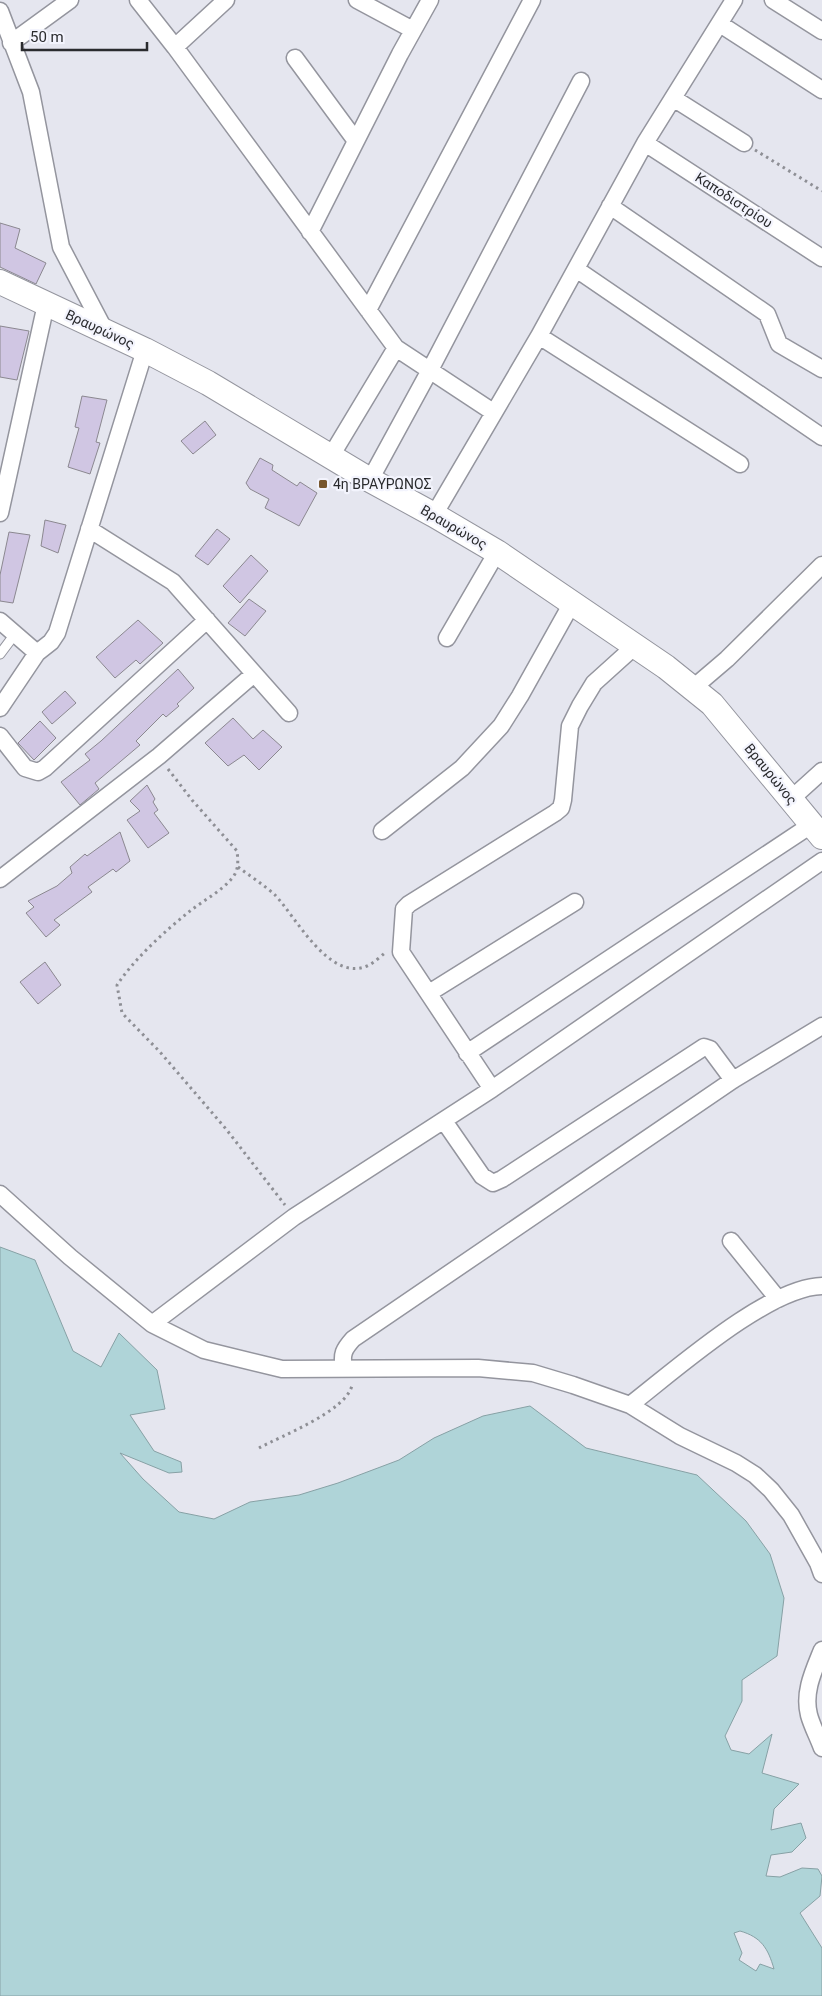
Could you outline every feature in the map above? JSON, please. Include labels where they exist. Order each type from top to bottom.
[{"type":"main road","name":"Βραυρώνος","points":[[0,282],[145,350],[208,383],[370,480],[497,552],[635,646],[712,704],[816,831]]},
{"type":"street","points":[[11,43],[70,0]]},
{"type":"street","points":[[138,0],[175,46],[396,348],[493,412]]},
{"type":"street","points":[[175,46],[226,0]]},
{"type":"street","points":[[357,0],[413,30]]},
{"type":"street","points":[[310,232],[430,0]]},
{"type":"street","points":[[368,310],[532,0]]},
{"type":"street","points":[[434,515],[539,336],[645,143],[734,0]]},
{"type":"street","points":[[773,0],[822,31]]},
{"type":"street","points":[[0,11],[11,43],[22,66],[30,92],[61,247],[105,332]]},
{"type":"street","points":[[720,24],[822,90]]},
{"type":"street","points":[[295,58],[356,141]]},
{"type":"street","points":[[370,480],[430,370],[581,81]]},
{"type":"street","points":[[673,98],[744,143]]},
{"type":"street","name":"Καποδιστρίου","points":[[645,143],[822,258]]},
{"type":"street","points":[[610,206],[767,314],[779,344],[822,370]]},
{"type":"street","points":[[576,269],[822,437]]},
{"type":"street","points":[[0,514],[46,304]]},
{"type":"street","points":[[539,336],[740,464]]},
{"type":"street","points":[[331,456],[396,348]]},
{"type":"street","points":[[2,700],[37,653],[51,642],[57,633],[145,350]]},
{"type":"street","points":[[89,529],[173,582],[289,713]]},
{"type":"street","points":[[447,638],[497,552]]},
{"type":"street","points":[[693,688],[727,659],[822,565]]},
{"type":"street","points":[[382,831],[462,768],[501,726],[572,603]]},
{"type":"street","points":[[0,736],[25,768],[38,772],[45,768],[207,620]]},
{"type":"street","points":[[6,628],[37,653]]},
{"type":"street","points":[[492,1089],[401,952],[404,909],[561,808],[570,726],[594,683],[635,646]]},
{"type":"street","points":[[0,879],[159,756],[254,674]]},
{"type":"street","points":[[791,799],[822,771]]},
{"type":"street","points":[[467,1054],[816,831]]},
{"type":"street","points":[[152,1324],[294,1217],[492,1089],[822,861]]},
{"type":"street","points":[[429,993],[575,902]]},
{"type":"street","points":[[344,1368],[342,1358],[344,1349],[353,1339],[733,1080],[822,1026]]},
{"type":"street","points":[[444,1121],[482,1176],[493,1183],[502,1179],[704,1047],[710,1049],[733,1080]]},
{"type":"street","points":[[0,1194],[70,1257],[152,1324],[204,1350],[282,1370],[478,1368],[532,1373],[573,1385],[630,1406],[680,1436],[736,1463],[755,1475],[771,1490],[791,1515],[818,1563],[822,1574]]},
{"type":"street","points":[[732,1241],[778,1299]]},
{"type":"street","points":[[630,1406],[741,1321],[778,1299],[810,1286],[822,1286]]},
{"type":"street","points":[[822,1650],[812,1675],[815,1690],[809,1713],[822,1748]]},
{"type":"lane","points":[[0,654],[6,628]]},
{"type":"path","points":[[744,143],[822,191]]},
{"type":"path","points":[[159,756],[192,800],[237,851],[238,867],[233,876],[224,885],[190,911],[128,969],[117,985],[122,1013],[160,1052],[226,1129],[294,1217]]},
{"type":"path","points":[[238,867],[274,895],[313,943],[325,956],[337,964],[353,968],[367,966],[401,940]]},
{"type":"path","points":[[259,1448],[323,1416],[343,1400],[351,1390],[353,1377],[344,1368]]},
{"type":"water","points":[[0,1247],[35,1260],[73,1351],[101,1367],[119,1333],[157,1370],[165,1409],[130,1415],[154,1451],[181,1462],[182,1472],[169,1473],[120,1453],[143,1479],[179,1512],[214,1519],[250,1502],[299,1495],[338,1483],[399,1460],[434,1438],[483,1416],[530,1406],[586,1448],[697,1475],[746,1521],[770,1554],[784,1598],[777,1656],[742,1680],[742,1701],[725,1736],[731,1750],[749,1754],[772,1734],[762,1773],[799,1784],[774,1809],[771,1830],[801,1823],[806,1838],[792,1852],[771,1855],[766,1876],[780,1877],[802,1868],[818,1869],[822,1876],[820,1896],[800,1913],[822,1948],[822,1996],[0,1996]],"holes":[[[740,1931],[747,1933],[763,1944],[774,1969],[760,1964],[756,1971],[739,1960],[742,1953],[734,1933]]]},
{"type":"building","points":[[0,223],[20,229],[15,248],[46,263],[36,284],[0,267]]},
{"type":"building","points":[[0,326],[29,331],[17,380],[0,377]]},
{"type":"building","points":[[82,396],[107,400],[96,442],[100,443],[90,474],[68,467],[79,428],[75,427]]},
{"type":"building","points":[[205,421],[216,435],[193,454],[181,441]]},
{"type":"building","points":[[260,458],[273,465],[272,470],[297,486],[300,482],[317,493],[299,526],[265,508],[269,499],[250,489],[246,483]]},
{"type":"building","points":[[45,520],[66,525],[58,553],[41,546]]},
{"type":"building","points":[[217,529],[230,539],[208,565],[195,556]]},
{"type":"building","points":[[9,532],[30,535],[13,603],[0,601],[0,575]]},
{"type":"building","points":[[251,555],[268,571],[240,603],[223,586]]},
{"type":"building","points":[[249,599],[266,611],[245,636],[228,623]]},
{"type":"building","points":[[138,620],[163,643],[140,664],[136,660],[115,678],[96,657]]},
{"type":"building","points":[[178,669],[194,688],[177,704],[179,706],[166,717],[163,714],[136,741],[140,745],[95,783],[99,789],[80,805],[61,782],[90,760],[85,754]]},
{"type":"building","points":[[65,691],[76,703],[52,724],[42,712]]},
{"type":"building","points":[[233,718],[253,739],[263,730],[282,747],[259,770],[244,755],[228,766],[205,743]]},
{"type":"building","points":[[40,721],[56,738],[34,760],[18,743]]},
{"type":"building","points":[[147,785],[155,799],[153,802],[158,810],[154,813],[169,833],[148,848],[127,820],[140,811],[130,801]]},
{"type":"building","points":[[120,832],[130,861],[116,872],[113,869],[88,887],[92,892],[54,920],[60,925],[46,937],[26,913],[34,907],[28,901],[57,886],[72,873],[70,867],[85,854],[87,856]]},
{"type":"building","points":[[45,962],[61,985],[38,1004],[20,982]]},
{"type":"place","name":"4η ΒΡΑΥΡΩΝΟΣ","points":[[323,484]]}]
